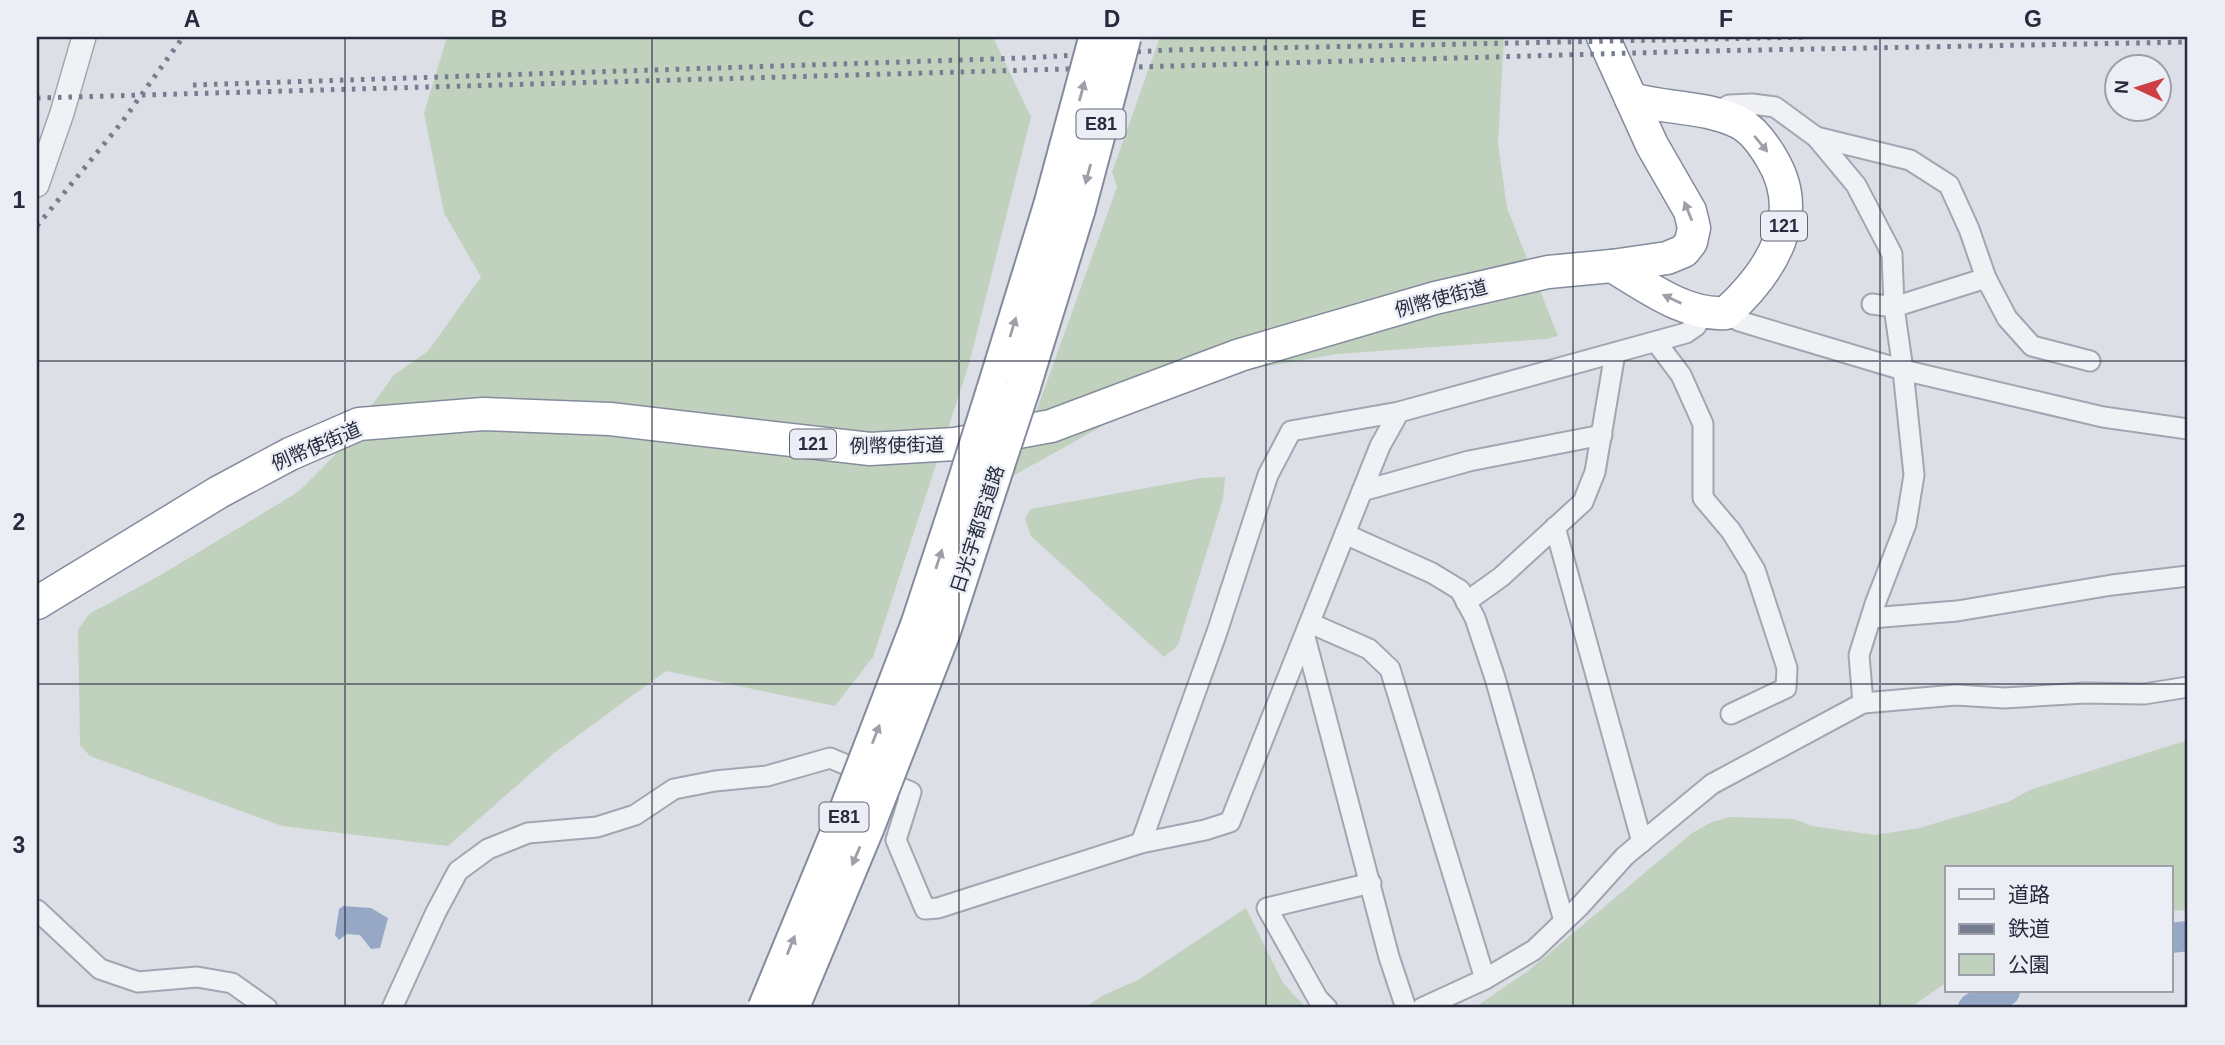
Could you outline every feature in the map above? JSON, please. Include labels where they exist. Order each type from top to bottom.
[{"type":"highway","name":"日光宇都宮道路","points":[[1065,207],[1096,37]]},
{"type":"highway","name":"日光宇都宮道路","points":[[792,1008],[867,828],[1065,207],[1124,37]]},
{"type":"highway","name":"例幣使街道","points":[[37,603],[219,492],[290,454],[359,424],[496,414],[610,419],[870,449],[955,444],[1051,426],[1240,355],[1435,298],[1548,272],[1667,258],[1684,251],[1691,242],[1694,229],[1690,211],[1652,145],[1603,37]]},
{"type":"highway","name":"121","points":[[1631,99],[1655,106],[1714,114],[1743,124],[1766,148],[1783,183],[1785,223],[1778,247],[1744,297],[1715,312]]},
{"type":"highway","points":[[1612,266],[1657,292],[1715,312]]},
{"type":"highway","name":"日光宇都宮道路","points":[[765,1008],[843,819],[930,628]]},
{"type":"street","points":[[37,185],[84,37]]},
{"type":"street","points":[[1714,114],[1729,105],[1775,107],[1816,137],[1856,185],[1892,254],[1894,307],[1914,475],[1906,524],[1859,655],[1863,703]]},
{"type":"street","points":[[1816,137],[1910,160],[1949,185],[1969,229],[1986,278],[2007,318],[2032,346],[2090,361]]},
{"type":"street","points":[[1872,304],[1894,307],[1986,278]]},
{"type":"street","points":[[1141,843],[1217,632],[1268,475],[1291,431],[1399,412],[1656,342],[1686,333],[1715,312],[1903,370],[2103,417],[2188,429]]},
{"type":"street","points":[[1656,342],[1681,375],[1703,424],[1703,498],[1731,531],[1755,570],[1787,668],[1786,688],[1731,714]]},
{"type":"street","points":[[1466,601],[1502,577],[1583,502],[1595,472],[1615,353]]},
{"type":"street","points":[[393,1008],[430,924],[458,871],[488,849],[528,833],[597,827],[635,816],[674,789],[715,781],[767,776],[830,758],[911,792],[896,840],[925,909],[937,908],[1141,843],[1230,822],[1380,446],[1399,412]]},
{"type":"street","points":[[1362,491],[1469,461],[1602,435]]},
{"type":"street","points":[[1555,527],[1642,842]]},
{"type":"street","points":[[1345,534],[1432,573],[1460,590],[1475,618],[1495,678],[1564,921]]},
{"type":"street","points":[[1871,618],[1957,611],[2112,585],[2188,576]]},
{"type":"street","points":[[1308,630],[1389,957],[1406,1008]]},
{"type":"street","points":[[1308,630],[1369,649],[1390,669],[1485,979]]},
{"type":"street","points":[[1422,1008],[1485,979],[1534,950],[1625,856],[1712,784],[1863,703],[1956,695],[2004,698],[2085,693],[2144,694],[2188,687]]},
{"type":"street","points":[[1327,1008],[1318,999],[1267,908],[1371,883]]},
{"type":"street","points":[[37,910],[100,969],[138,982],[197,978],[232,984],[267,1008]]},
{"type":"green space","points":[[447,37],[993,37],[1031,117],[969,364],[873,657],[835,706],[666,671],[554,753],[448,846],[282,826],[90,756],[80,745],[78,630],[89,614],[159,576],[298,492],[335,455],[394,375],[428,351],[481,277],[444,213],[424,113]]},
{"type":"green space","points":[[1160,37],[1504,37],[1498,144],[1507,208],[1558,336],[1337,354],[1216,375],[1208,367],[1013,476],[1117,187],[1112,172]]},
{"type":"green space","points":[[1225,477],[1223,499],[1178,645],[1164,657],[1031,536],[1025,519],[1031,509],[1201,478]]},
{"type":"green space","points":[[2188,740],[2188,910],[2172,911],[2172,866],[1945,866],[1945,983],[1910,1008],[1474,1008],[1528,971],[1692,833],[1712,822],[1730,817],[1794,819],[1812,826],[1875,835],[1919,828],[2008,802],[2030,790]]},
{"type":"green space","points":[[1246,908],[1283,983],[1306,1008],[1084,1008],[1104,995],[1138,980]]},
{"type":"water","points":[[343,906],[371,908],[388,918],[380,948],[371,949],[360,935],[347,934],[339,940],[335,935],[339,909]]},
{"type":"waterway","points":[[2172,938],[2188,936]]},
{"type":"waterway","points":[[1973,1008],[2003,992]]},
{"type":"railway","points":[[37,226],[122,122],[183,37]]},
{"type":"railway","points":[[193,85],[1023,58],[1169,50],[1809,37]]},
{"type":"railway","points":[[37,98],[1705,51],[2188,42]]}]
